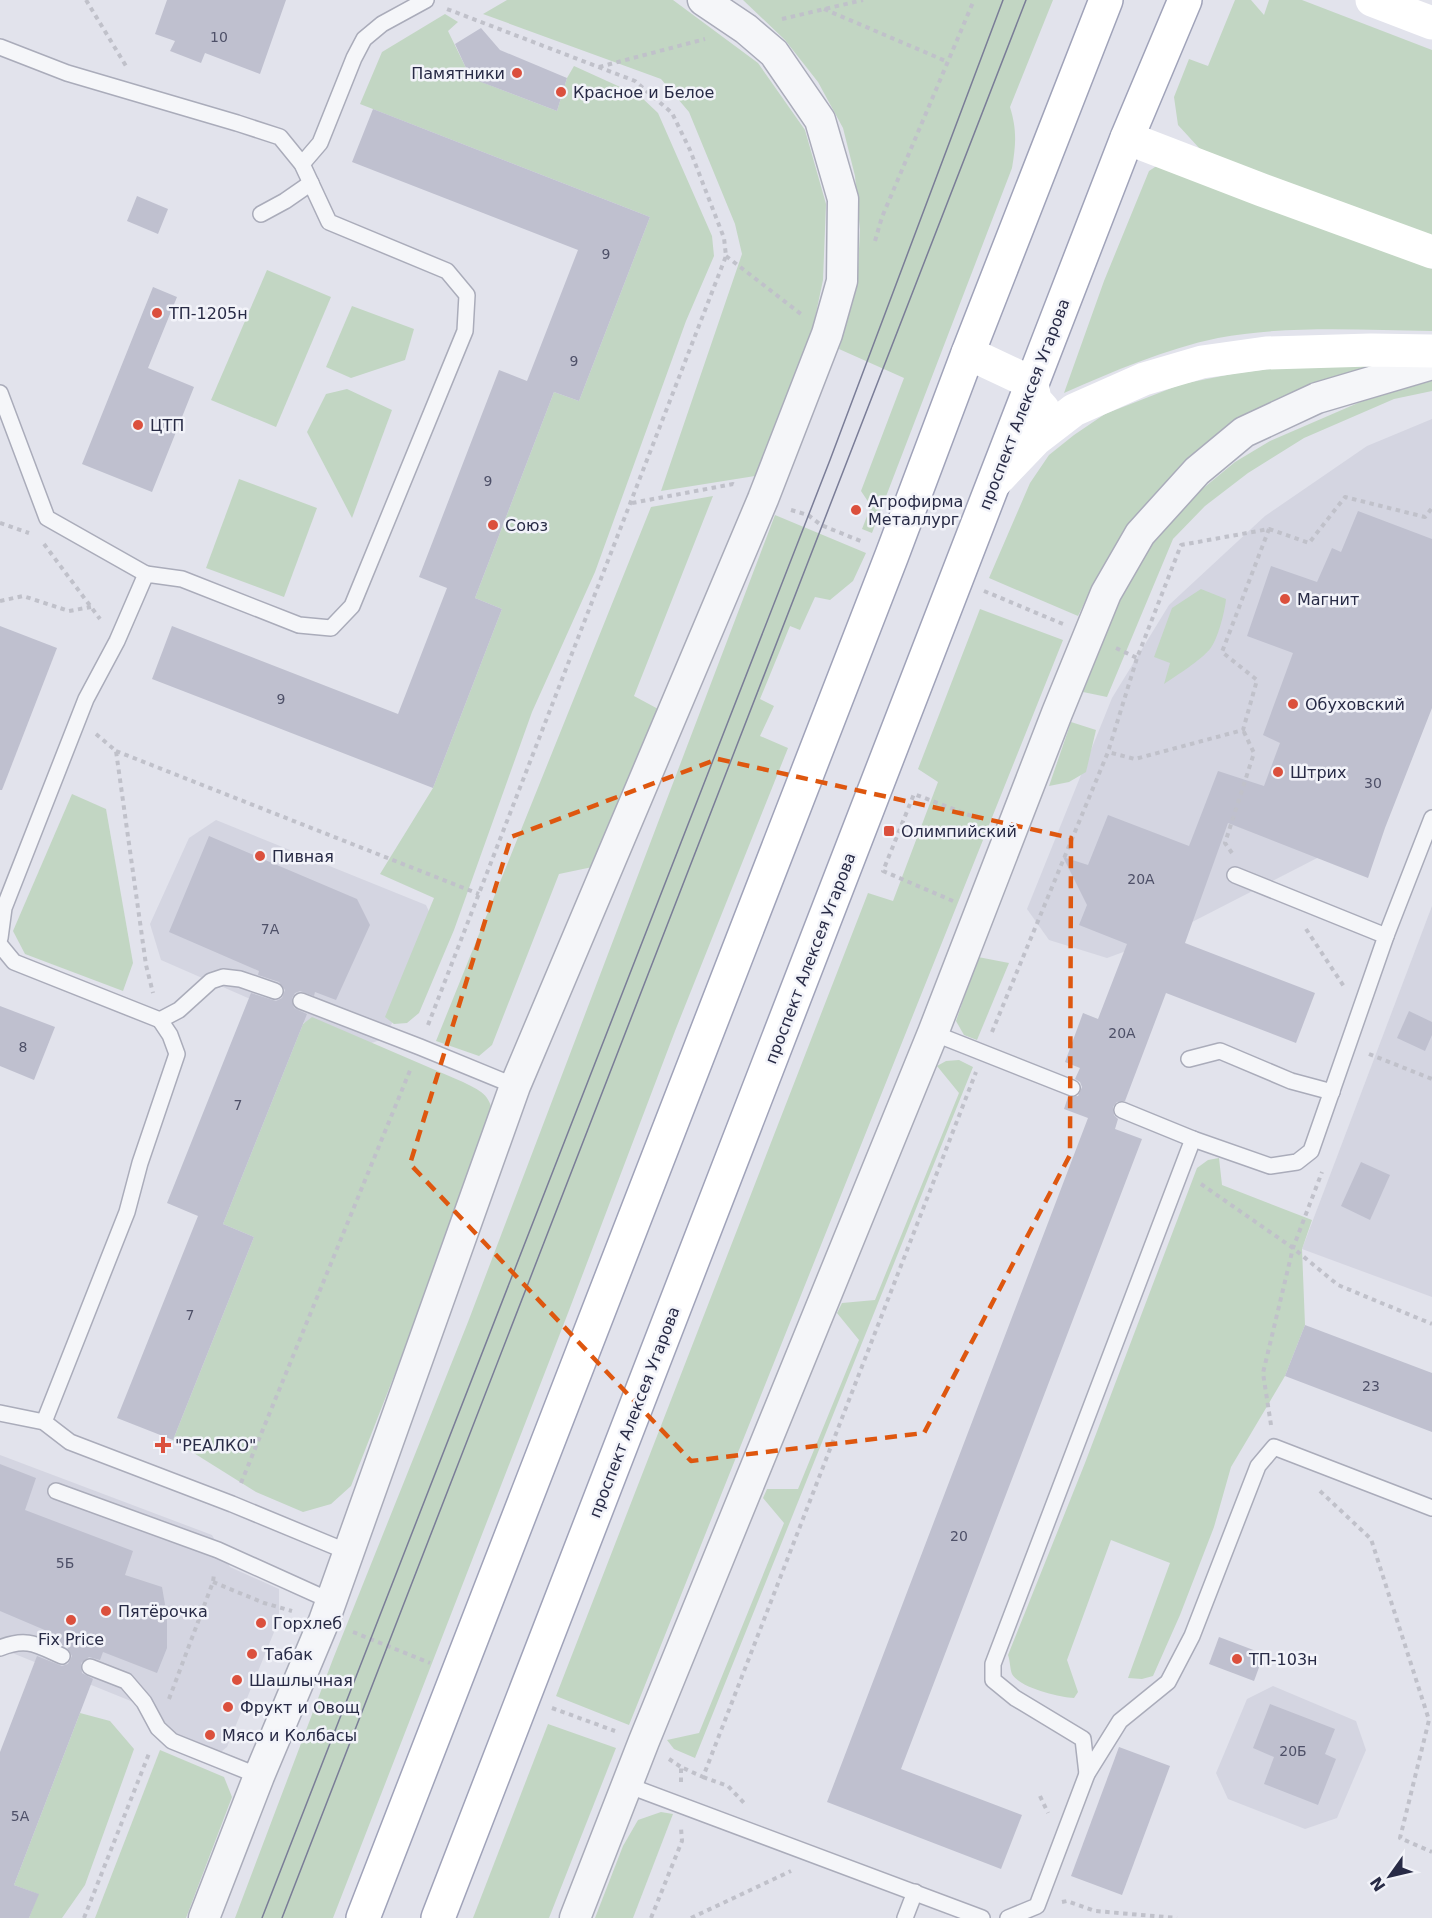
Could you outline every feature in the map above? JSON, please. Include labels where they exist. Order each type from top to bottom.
[{"type":"main road","points":[[363,1918],[1106,0]]},
{"type":"main road","points":[[1372,0],[1432,23]]},
{"type":"main road","name":"проспект Алексея Угарова","points":[[438,1918],[1126,138],[1180,13]]},
{"type":"main road","points":[[1126,138],[1432,252]]},
{"type":"main road","points":[[968,352],[1032,383],[1035,400],[1045,411],[1055,414],[1074,410],[1144,379],[1202,362],[1266,353],[1432,351]]},
{"type":"main road","points":[[994,483],[1035,440],[1074,410]]},
{"type":"street","points":[[204,1918],[331,1601],[515,1086],[763,499],[827,334],[842,281],[843,199],[820,120],[774,52],[746,29],[703,0]]},
{"type":"street","points":[[575,1918],[644,1741],[933,1033],[1106,592],[1140,534],[1197,471],[1244,432],[1317,398],[1432,364]]},
{"type":"lane","points":[[302,164],[320,143],[354,58],[364,39],[382,24],[425,0]]},
{"type":"lane","points":[[0,46],[67,73],[279,137],[302,164],[329,222],[447,271],[467,295],[465,332],[352,606],[331,628],[300,625],[182,579],[147,574],[47,518],[0,393]]},
{"type":"lane","points":[[261,214],[311,183]]},
{"type":"lane","points":[[0,938],[4,908],[81,710],[117,641],[147,574]]},
{"type":"lane","points":[[1122,1110],[1270,1166],[1297,1162],[1311,1151],[1386,936],[1432,818]]},
{"type":"lane","points":[[1235,875],[1386,936]]},
{"type":"lane","points":[[0,945],[14,962],[160,1020],[170,1035],[177,1054],[140,1163],[127,1212],[44,1422]]},
{"type":"lane","points":[[160,1020],[179,1010],[211,981],[223,977],[240,979],[275,992]]},
{"type":"lane","points":[[301,1001],[515,1086]]},
{"type":"lane","points":[[933,1033],[1072,1088]]},
{"type":"lane","points":[[1189,1059],[1220,1051],[1291,1081],[1332,1092]]},
{"type":"lane","points":[[1087,1774],[1083,1738],[1015,1698],[993,1680],[993,1664],[1194,1139]]},
{"type":"lane","points":[[0,1413],[44,1422],[70,1442],[232,1504],[348,1552]]},
{"type":"lane","points":[[1008,1918],[1037,1906],[1087,1774],[1120,1721],[1168,1682],[1192,1636],[1258,1466],[1274,1447],[1432,1508]]},
{"type":"lane","points":[[56,1491],[218,1550],[331,1601]]},
{"type":"lane","points":[[0,1648],[9,1644],[28,1642],[62,1656]]},
{"type":"lane","points":[[90,1667],[126,1681],[144,1702],[158,1728],[172,1742],[259,1776]]},
{"type":"lane","points":[[627,1785],[982,1918]]},
{"type":"lane","points":[[905,1918],[915,1892]]},
{"type":"path","points":[[86,0],[129,72],[118,68]]},
{"type":"path","points":[[232,1504],[420,1047],[726,256],[724,238],[690,150],[672,113],[635,81],[425,0]]},
{"type":"path","points":[[873,249],[882,216],[974,0]]},
{"type":"path","points":[[824,9],[948,62]]},
{"type":"path","points":[[651,1918],[681,1841],[681,1767],[703,1776],[984,1052],[1108,752],[1137,658],[1181,545],[1269,528],[1309,543],[1345,497],[1425,517],[1432,508]]},
{"type":"path","points":[[0,523],[38,536],[117,641]]},
{"type":"path","points":[[1108,752],[1135,759],[1244,730],[1257,680],[1222,652],[1269,528]]},
{"type":"path","points":[[0,601],[23,596],[69,611],[91,606]]},
{"type":"path","points":[[96,734],[116,751],[479,894]]},
{"type":"path","points":[[116,751],[146,965],[160,1020]]},
{"type":"path","points":[[980,912],[883,871],[914,794],[1011,831]]},
{"type":"path","points":[[1365,1064],[1373,1045]]},
{"type":"path","points":[[1369,1054],[1432,1080]]},
{"type":"path","points":[[1182,1170],[1293,1248],[1338,1285],[1432,1324]]},
{"type":"path","points":[[1274,1447],[1263,1373],[1293,1248],[1322,1171]]},
{"type":"path","points":[[1315,1485],[1371,1539],[1429,1720],[1400,1838],[1432,1852]]},
{"type":"path","points":[[84,1918],[213,1582],[218,1550]]},
{"type":"path","points":[[691,1918],[820,1857]]},
{"type":"path","points":[[1037,1906],[1066,1901],[1095,1911],[1177,1918]]},
{"type":"highlighted area","points":[[718,759],[1071,838],[1070,1155],[924,1433],[691,1461],[410,1164],[511,837]]},
{"type":"shaded area","points":[[1432,419],[1432,642],[1323,855],[1159,939],[1107,958],[1049,940],[1027,909],[1112,698],[1169,605],[1265,516],[1367,446]]},
{"type":"shaded area","points":[[216,820],[426,905],[433,920],[386,1038],[360,1047],[161,960],[150,924],[189,838]]},
{"type":"shaded area","points":[[1432,906],[1432,1297],[1302,1249]]},
{"type":"shaded area","points":[[0,1455],[212,1535],[230,1567],[279,1589],[279,1620],[227,1747],[217,1755],[159,1733],[153,1710],[0,1648]]},
{"type":"shaded area","points":[[1273,1686],[1356,1721],[1366,1750],[1337,1818],[1305,1829],[1228,1799],[1216,1773],[1247,1699]]},
{"type":"green space","points":[[507,0],[673,0],[758,63],[805,130],[826,204],[823,280],[812,332],[755,476],[661,491],[742,254],[735,224],[689,112],[661,79],[483,14]]},
{"type":"green space","points":[[743,0],[1053,0],[1010,107],[1015,137],[1012,168],[872,533],[862,529],[871,506],[861,491],[904,378],[839,349],[857,287],[860,230],[855,176],[843,128],[818,82],[785,40]]},
{"type":"green space","points":[[1235,0],[1251,0],[1264,15],[1269,0],[1302,0],[1432,50],[1432,240],[1200,149],[1178,125],[1174,97],[1189,59],[1208,66]]},
{"type":"green space","points":[[445,14],[458,22],[448,31],[466,68],[466,76],[557,111],[567,78],[574,66],[640,96],[658,113],[712,236],[714,256],[686,321],[595,572],[532,712],[454,930],[419,1013],[407,1023],[394,1024],[385,1017],[434,898],[380,874],[433,788],[502,609],[475,598],[554,392],[579,401],[650,217],[360,104],[382,52]]},
{"type":"green space","points":[[1158,165],[1432,269],[1432,331],[1297,330],[1218,338],[1159,354],[1064,393],[1104,281],[1149,171]]},
{"type":"green space","points":[[267,270],[331,297],[276,427],[211,400]]},
{"type":"green space","points":[[352,306],[414,329],[405,360],[351,378],[326,367]]},
{"type":"green space","points":[[1294,366],[1396,366],[1311,389],[1131,526],[1099,573],[1078,616],[989,578],[1030,483],[1049,455],[1074,435],[1105,414],[1182,384],[1237,373]]},
{"type":"green space","points":[[1432,381],[1432,391],[1394,399],[1304,438],[1248,473],[1205,506],[1173,539],[1107,697],[1083,692],[1131,571],[1166,524],[1195,495],[1235,462],[1270,441],[1381,393]]},
{"type":"green space","points":[[347,389],[392,410],[352,518],[307,432],[326,394]]},
{"type":"green space","points":[[239,479],[317,508],[284,597],[206,568]]},
{"type":"green space","points":[[713,496],[634,696],[660,710],[602,865],[559,874],[492,1045],[479,1056],[436,1041],[651,507]]},
{"type":"green space","points":[[775,515],[866,553],[853,581],[830,600],[815,597],[800,630],[790,626],[760,699],[774,706],[760,736],[788,748],[675,1031],[333,1918],[235,1918],[333,1659],[468,1322]]},
{"type":"green space","points":[[1201,589],[1226,599],[1216,639],[1210,649],[1200,658],[1164,684],[1170,663],[1154,657],[1172,608]]},
{"type":"green space","points":[[980,609],[1063,640],[629,1725],[556,1696],[868,893],[893,901],[938,782],[918,769]]},
{"type":"green space","points":[[1071,722],[1096,730],[1086,772],[1069,782],[1049,786]]},
{"type":"green space","points":[[72,794],[106,809],[133,963],[123,991],[25,954],[13,931]]},
{"type":"green space","points":[[978,957],[1009,963],[977,1040],[964,1035],[956,1021]]},
{"type":"green space","points":[[312,1017],[477,1089],[491,1105],[494,1120],[351,1486],[331,1504],[303,1512],[256,1492],[173,1440],[254,1237],[223,1224],[303,1024]]},
{"type":"green space","points":[[959,1060],[973,1067],[695,1758],[674,1749],[667,1740],[699,1733],[784,1523],[763,1498],[767,1489],[798,1489],[859,1340],[837,1313],[842,1303],[875,1300],[959,1093],[937,1066],[946,1061]]},
{"type":"green space","points":[[1219,1158],[1222,1185],[1312,1220],[1302,1249],[1305,1325],[1285,1376],[1231,1467],[1214,1527],[1180,1615],[1153,1676],[1142,1679],[1128,1678],[1170,1563],[1111,1540],[1067,1660],[1078,1692],[1074,1698],[1040,1691],[1016,1679],[1012,1674],[1008,1655],[1085,1463],[1197,1168],[1208,1160]]},
{"type":"green space","points":[[80,1713],[110,1721],[134,1749],[85,1885],[62,1918],[29,1918],[38,1894],[14,1885]]},
{"type":"green space","points":[[548,1724],[616,1748],[549,1918],[473,1918]]},
{"type":"green space","points":[[160,1750],[224,1777],[232,1797],[186,1918],[95,1918]]},
{"type":"green space","points":[[661,1812],[673,1814],[633,1918],[595,1918],[623,1846],[638,1820]]},
{"type":"building","points":[[167,0],[286,0],[260,74],[205,53],[201,63],[170,51],[175,41],[155,34]]},
{"type":"building","points":[[481,28],[500,50],[567,78],[557,111],[465,76],[466,68],[455,44]]},
{"type":"building","points":[[373,109],[650,217],[579,401],[554,392],[475,598],[502,609],[433,788],[152,679],[172,626],[398,714],[447,588],[419,577],[499,370],[527,381],[578,250],[352,162]]},
{"type":"building","points":[[137,196],[168,209],[158,234],[127,221]]},
{"type":"building","name":"ЦТП","points":[[153,287],[177,297],[148,368],[194,387],[152,492],[82,464]]},
{"type":"building","points":[[1358,511],[1432,539],[1432,708],[1368,878],[1228,823],[1185,943],[1315,993],[1296,1043],[1166,993],[1125,1101],[1117,1102],[1113,1107],[1114,1115],[1118,1119],[1115,1129],[1142,1139],[901,1769],[1022,1815],[1001,1869],[827,1802],[1088,1118],[1064,1109],[1068,1097],[1078,1096],[1082,1087],[1075,1079],[1080,1068],[1065,1062],[1083,1013],[1098,1019],[1127,944],[1079,925],[1087,905],[1063,857],[1088,865],[1108,815],[1189,846],[1218,771],[1264,786],[1280,743],[1263,735],[1293,653],[1247,636],[1271,566],[1317,582],[1332,548],[1341,552]]},
{"type":"building","points":[[0,626],[57,648],[2,790],[0,790]]},
{"type":"building","points":[[209,836],[357,899],[370,925],[336,1000],[315,992],[314,996],[300,991],[292,998],[294,1008],[307,1014],[223,1224],[254,1237],[173,1440],[117,1418],[198,1216],[167,1203],[251,993],[276,1001],[282,998],[285,990],[279,982],[258,975],[259,971],[169,932]]},
{"type":"building","points":[[0,1006],[55,1027],[34,1080],[0,1066]]},
{"type":"building","points":[[1409,1011],[1432,1022],[1432,1035],[1425,1051],[1397,1038]]},
{"type":"building","points":[[1361,1162],[1390,1175],[1370,1220],[1341,1206]]},
{"type":"building","points":[[1305,1325],[1432,1373],[1432,1432],[1285,1376]]},
{"type":"building","points":[[0,1464],[36,1478],[25,1510],[133,1551],[125,1575],[162,1587],[167,1616],[167,1648],[157,1673],[103,1652],[100,1660],[89,1657],[81,1663],[82,1673],[93,1679],[14,1885],[39,1894],[29,1918],[0,1918],[0,1752],[37,1656],[62,1666],[68,1664],[72,1656],[67,1647],[44,1637],[47,1631],[0,1611]]},
{"type":"building","name":"ТП-103н","points":[[1219,1637],[1264,1654],[1254,1681],[1209,1664]]},
{"type":"building","points":[[1270,1704],[1335,1729],[1325,1754],[1336,1759],[1318,1805],[1264,1784],[1274,1757],[1253,1748]]},
{"type":"building","points":[[1119,1747],[1170,1766],[1122,1895],[1071,1876]]},
{"type":"tram line","points":[[262,1918],[830,460],[1003,0]]},
{"type":"tram line","points":[[282,1918],[1026,0]]},
{"type":"place","name":"Памятники","points":[[517,73]]},
{"type":"place","name":"Красное и Белое","points":[[561,92]]},
{"type":"place","name":"ТП-1205н","points":[[157,313]]},
{"type":"place","name":"ЦТП","points":[[138,425]]},
{"type":"place","name":"Агрофирма Металлург","points":[[856,510]]},
{"type":"place","name":"Союз","points":[[493,525]]},
{"type":"place","name":"Магнит","points":[[1285,599]]},
{"type":"place","name":"Обуховский","points":[[1293,704]]},
{"type":"place","name":"Штрих","points":[[1278,772]]},
{"type":"place","name":"Олимпийский","points":[[889,831]]},
{"type":"place","name":"Пивная","points":[[260,856]]},
{"type":"place","name":"\"РЕАЛКО\"","points":[[163,1445]]},
{"type":"place","name":"Пятёрочка","points":[[106,1611]]},
{"type":"place","name":"Fix Price","points":[[71,1620]]},
{"type":"place","name":"Горхлеб","points":[[261,1623]]},
{"type":"place","name":"Табак","points":[[252,1654]]},
{"type":"place","name":"ТП-103н","points":[[1237,1659]]},
{"type":"place","name":"Шашлычная","points":[[237,1680]]},
{"type":"place","name":"Фрукт и Овощ","points":[[228,1707]]},
{"type":"place","name":"Мясо и Колбасы","points":[[210,1735]]}]
